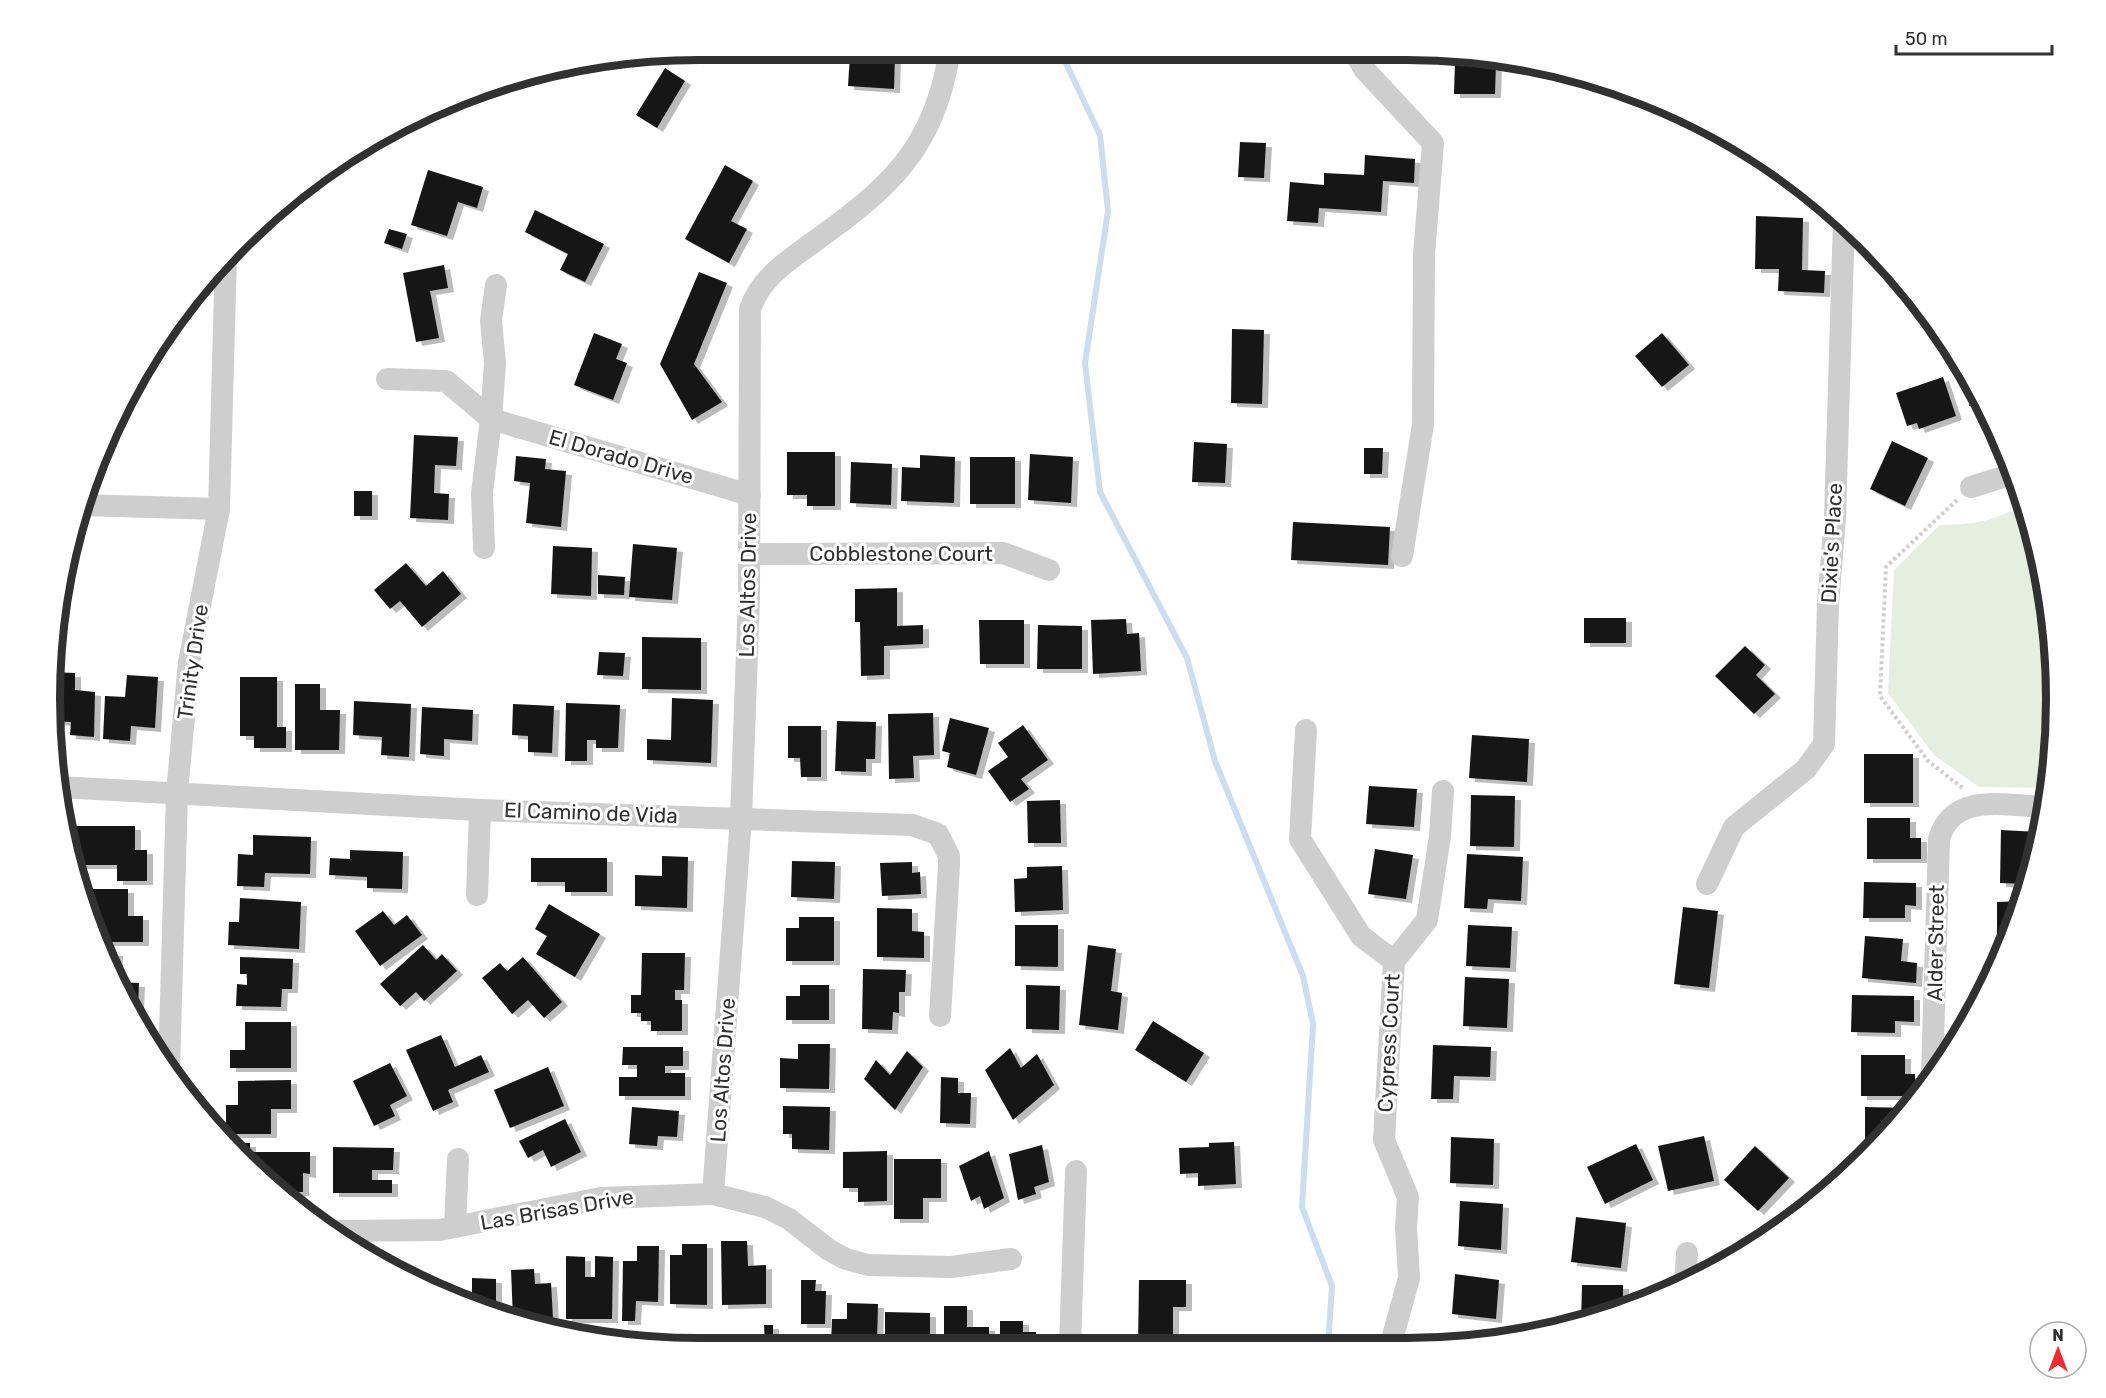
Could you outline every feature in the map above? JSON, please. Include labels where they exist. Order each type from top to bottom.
[{"type":"street","name":"Los Altos Drive","points":[[713,1194],[741,818],[750,495],[748,320],[753,300],[774,272],[861,208],[899,171],[926,133],[935,111],[949,60]]},
{"type":"street","points":[[1359,60],[1365,70],[1433,143],[1424,255],[1424,424],[1401,556]]},
{"type":"street","name":"Dixie's Place","points":[[1707,884],[1734,827],[1806,769],[1824,744],[1828,604],[1835,518],[1844,233]]},
{"type":"street","name":"Trinity Drive","points":[[169,1056],[177,793],[189,662],[219,509],[226,271]]},
{"type":"street","points":[[484,548],[482,493],[495,363],[491,321],[496,285]]},
{"type":"street","name":"El Dorado Drive","points":[[387,380],[446,381],[491,419],[750,495]]},
{"type":"street","points":[[1971,487],[2005,476]]},
{"type":"street","points":[[90,506],[219,509]]},
{"type":"street","name":"Cobblestone Court","points":[[749,554],[1003,554],[1050,570]]},
{"type":"street","name":"Cypress Court","points":[[1306,730],[1300,839],[1361,936],[1394,961],[1384,1140],[1408,1197],[1406,1228],[1409,1278],[1392,1338]]},
{"type":"street","name":"El Camino de Vida","points":[[66,787],[480,810],[912,825],[938,834],[949,856],[940,1016]]},
{"type":"street","points":[[1394,961],[1427,920],[1440,837],[1443,791]]},
{"type":"street","points":[[1985,805],[2037,807]]},
{"type":"street","name":"Alder Street","points":[[1943,1046],[1934,940],[1939,839],[1952,814],[1970,806],[1985,805]]},
{"type":"street","points":[[477,895],[480,810]]},
{"type":"street","points":[[455,1227],[458,1159]]},
{"type":"street","points":[[1070,1338],[1076,1171]]},
{"type":"street","name":"Las Brisas Drive","points":[[346,1231],[389,1232],[455,1227],[601,1198],[713,1194],[765,1207],[789,1219],[829,1250],[846,1259],[868,1265],[951,1267],[1011,1259]]},
{"type":"street","points":[[1686,1274],[1687,1253]]},
{"type":"path","points":[[1971,487],[1886,567],[1880,696],[1928,761],[1985,805]]},
{"type":"green space","points":[[2016,508],[2024,534],[2041,616],[2046,699],[2041,782],[2040,788],[1979,787],[1934,755],[1888,693],[1894,570],[1940,525],[1984,521]]},
{"type":"building","points":[[850,60],[895,60],[894,89],[848,86]]},
{"type":"building","points":[[1455,62],[1496,66],[1495,94],[1454,94]]},
{"type":"building","points":[[665,68],[685,81],[657,128],[636,115]]},
{"type":"building","points":[[1240,142],[1266,143],[1264,178],[1238,177]]},
{"type":"building","points":[[1365,155],[1415,159],[1414,183],[1383,181],[1381,212],[1319,208],[1318,223],[1287,221],[1290,182],[1324,185],[1324,173],[1364,175]]},
{"type":"building","points":[[725,165],[753,181],[731,221],[747,229],[729,263],[685,239]]},
{"type":"building","points":[[428,170],[483,187],[477,208],[458,202],[447,236],[411,225]]},
{"type":"building","points":[[535,210],[604,244],[585,282],[560,270],[568,254],[525,232]]},
{"type":"building","points":[[1756,216],[1803,218],[1802,270],[1825,271],[1824,293],[1778,291],[1779,269],[1755,269]]},
{"type":"building","points":[[389,229],[407,234],[402,249],[384,243]]},
{"type":"building","points":[[444,265],[448,288],[430,291],[439,338],[416,342],[403,273]]},
{"type":"building","points":[[699,272],[727,283],[694,364],[722,402],[692,420],[660,364]]},
{"type":"building","points":[[1232,329],[1264,330],[1262,404],[1231,403]]},
{"type":"building","points":[[594,333],[622,344],[616,359],[627,363],[613,400],[574,385]]},
{"type":"building","points":[[1662,333],[1689,365],[1662,387],[1635,356]]},
{"type":"building","points":[[1943,377],[1956,416],[1919,429],[1917,423],[1907,426],[1896,393]]},
{"type":"building","points":[[1970,398],[1975,407],[1969,406]]},
{"type":"building","points":[[414,435],[458,437],[456,466],[435,465],[434,493],[449,494],[448,520],[410,518]]},
{"type":"building","points":[[1892,441],[1928,458],[1905,506],[1870,489]]},
{"type":"building","points":[[1194,442],[1227,444],[1225,483],[1192,482]]},
{"type":"building","points":[[1364,448],[1383,448],[1382,474],[1364,474]]},
{"type":"building","points":[[787,452],[835,452],[835,506],[807,506],[807,495],[787,495]]},
{"type":"building","points":[[1030,454],[1073,457],[1071,503],[1028,500]]},
{"type":"building","points":[[920,455],[955,457],[954,503],[901,501],[902,467],[920,468]]},
{"type":"building","points":[[516,456],[546,459],[545,469],[566,471],[561,527],[526,523],[530,483],[514,481]]},
{"type":"building","points":[[970,457],[1015,457],[1015,504],[970,504]]},
{"type":"building","points":[[851,462],[892,464],[891,505],[850,503]]},
{"type":"building","points":[[354,491],[372,491],[372,516],[354,516]]},
{"type":"building","points":[[1293,522],[1390,527],[1388,565],[1291,560]]},
{"type":"building","points":[[633,544],[677,548],[672,600],[629,597]]},
{"type":"building","points":[[553,546],[592,548],[591,596],[551,594]]},
{"type":"building","points":[[406,563],[426,586],[443,571],[461,594],[422,627],[400,601],[390,609],[374,590]]},
{"type":"building","points":[[598,575],[625,577],[624,595],[598,594]]},
{"type":"building","points":[[897,588],[897,626],[923,625],[923,644],[884,646],[884,675],[861,676],[860,622],[855,622],[855,589]]},
{"type":"building","points":[[1584,618],[1626,618],[1626,643],[1584,643]]},
{"type":"building","points":[[1126,619],[1127,634],[1139,633],[1141,671],[1093,674],[1091,620]]},
{"type":"building","points":[[979,620],[1024,620],[1024,664],[980,664]]},
{"type":"building","points":[[1038,625],[1082,626],[1082,669],[1037,669]]},
{"type":"building","points":[[642,637],[701,638],[701,690],[642,689]]},
{"type":"building","points":[[1745,646],[1765,665],[1756,675],[1775,694],[1754,714],[1715,676]]},
{"type":"building","points":[[599,652],[625,653],[623,676],[597,675]]},
{"type":"building","points":[[61,672],[75,673],[75,690],[95,692],[94,737],[70,735],[71,722],[61,721]]},
{"type":"building","points":[[127,675],[158,677],[155,728],[131,726],[130,741],[103,739],[105,696],[125,697]]},
{"type":"building","points":[[240,677],[277,677],[277,727],[286,727],[286,748],[254,748],[254,736],[240,736]]},
{"type":"building","points":[[295,684],[320,684],[320,710],[340,710],[339,750],[295,750]]},
{"type":"building","points":[[672,698],[713,700],[711,763],[647,760],[647,739],[671,740]]},
{"type":"building","points":[[354,701],[411,704],[409,757],[381,755],[382,737],[353,735]]},
{"type":"building","points":[[566,703],[620,705],[618,748],[596,748],[596,740],[587,740],[587,761],[565,761]]},
{"type":"building","points":[[513,704],[554,706],[552,753],[528,752],[528,736],[512,735]]},
{"type":"building","points":[[422,707],[473,710],[472,741],[444,739],[444,756],[420,754]]},
{"type":"building","points":[[933,713],[934,755],[913,756],[914,778],[889,779],[888,714]]},
{"type":"building","points":[[950,718],[989,728],[976,775],[947,767],[950,753],[942,751]]},
{"type":"building","points":[[837,721],[876,722],[875,759],[866,759],[866,772],[835,771]]},
{"type":"building","points":[[1023,725],[1048,760],[1021,779],[1029,789],[1010,802],[988,771],[1008,757],[998,743]]},
{"type":"building","points":[[788,726],[821,726],[821,777],[801,777],[800,758],[788,758]]},
{"type":"building","points":[[1472,735],[1529,739],[1527,782],[1469,778]]},
{"type":"building","points":[[1864,754],[1913,754],[1913,803],[1864,803]]},
{"type":"building","points":[[1369,786],[1417,789],[1414,827],[1366,824]]},
{"type":"building","points":[[1471,795],[1515,796],[1514,847],[1470,846]]},
{"type":"building","points":[[1060,800],[1061,843],[1028,843],[1027,801]]},
{"type":"building","points":[[1867,818],[1910,818],[1910,838],[1921,838],[1921,859],[1867,859]]},
{"type":"building","points":[[74,826],[135,826],[135,850],[147,850],[147,881],[117,881],[117,865],[82,865]]},
{"type":"building","points":[[2001,830],[2032,832],[2018,884],[2000,883]]},
{"type":"building","points":[[253,835],[311,837],[310,874],[265,873],[264,887],[237,886],[238,854],[253,855]]},
{"type":"building","points":[[1375,849],[1413,855],[1406,899],[1368,894]]},
{"type":"building","points":[[350,850],[403,852],[402,889],[367,888],[367,877],[329,875],[330,858],[350,859]]},
{"type":"building","points":[[1467,854],[1523,857],[1521,901],[1488,899],[1487,909],[1464,908]]},
{"type":"building","points":[[662,856],[688,857],[687,908],[635,906],[635,875],[662,876]]},
{"type":"building","points":[[531,858],[607,858],[607,892],[565,892],[565,882],[531,882]]},
{"type":"building","points":[[792,861],[835,862],[834,899],[791,897]]},
{"type":"building","points":[[912,862],[912,873],[920,872],[921,894],[882,896],[880,863]]},
{"type":"building","points":[[1062,866],[1063,910],[1015,912],[1014,879],[1027,878],[1027,867]]},
{"type":"building","points":[[1864,882],[1916,883],[1916,906],[1905,905],[1905,918],[1863,918]]},
{"type":"building","points":[[90,889],[128,889],[128,916],[143,916],[143,942],[108,942]]},
{"type":"building","points":[[240,898],[301,902],[299,949],[228,945],[229,922],[239,922]]},
{"type":"building","points":[[2013,901],[1997,944],[1997,902]]},
{"type":"building","points":[[549,904],[600,934],[575,977],[536,954],[547,936],[535,929]]},
{"type":"building","points":[[1683,907],[1718,911],[1709,988],[1674,984]]},
{"type":"building","points":[[877,908],[912,909],[912,931],[924,932],[924,958],[877,957]]},
{"type":"building","points":[[383,911],[394,925],[407,915],[422,935],[380,966],[355,931]]},
{"type":"building","points":[[799,917],[834,917],[834,961],[786,961],[786,928],[799,928]]},
{"type":"building","points":[[1015,925],[1058,925],[1058,967],[1015,966]]},
{"type":"building","points":[[1468,925],[1512,927],[1510,968],[1466,966]]},
{"type":"building","points":[[1865,936],[1903,939],[1901,961],[1917,963],[1916,983],[1862,978]]},
{"type":"building","points":[[423,945],[436,960],[442,954],[457,971],[424,1001],[416,992],[400,1006],[380,984]]},
{"type":"building","points":[[1088,945],[1116,949],[1111,991],[1122,993],[1118,1030],[1079,1025]]},
{"type":"building","points":[[642,953],[685,953],[684,990],[675,990],[675,1000],[682,1000],[682,1031],[651,1031],[651,1021],[641,1021],[641,1013],[631,1013],[631,995],[641,995]]},
{"type":"building","points":[[240,957],[293,959],[292,989],[282,989],[281,1007],[236,1006],[237,984],[247,985],[247,974],[240,974]]},
{"type":"building","points":[[523,957],[562,1002],[544,1018],[528,1000],[512,1014],[482,978],[500,963],[507,971]]},
{"type":"building","points":[[863,969],[906,970],[905,992],[899,992],[899,1013],[893,1012],[892,1030],[862,1029]]},
{"type":"building","points":[[1465,977],[1509,979],[1507,1028],[1463,1026]]},
{"type":"building","points":[[126,982],[139,983],[138,1004]]},
{"type":"building","points":[[800,985],[829,985],[829,1020],[786,1020],[786,996],[800,996]]},
{"type":"building","points":[[1026,985],[1060,986],[1059,1030],[1026,1029]]},
{"type":"building","points":[[1852,995],[1914,996],[1914,1022],[1895,1021],[1895,1033],[1851,1032]]},
{"type":"building","points":[[1153,1021],[1204,1053],[1186,1082],[1135,1050]]},
{"type":"building","points":[[245,1022],[291,1022],[291,1068],[230,1068],[230,1050],[245,1050]]},
{"type":"building","points":[[441,1035],[455,1067],[481,1055],[489,1072],[448,1090],[453,1102],[433,1111],[406,1050]]},
{"type":"building","points":[[798,1044],[830,1044],[829,1089],[780,1088],[780,1058],[798,1059]]},
{"type":"building","points":[[1433,1045],[1491,1047],[1490,1077],[1454,1076],[1453,1099],[1431,1099]]},
{"type":"building","points":[[623,1047],[683,1047],[683,1066],[665,1066],[665,1073],[685,1073],[685,1096],[619,1096],[619,1077],[637,1077],[637,1065],[622,1065]]},
{"type":"building","points":[[1010,1048],[1021,1068],[1037,1054],[1054,1085],[1013,1120],[985,1070]]},
{"type":"building","points":[[907,1051],[923,1067],[895,1110],[864,1079],[876,1060],[890,1075]]},
{"type":"building","points":[[1861,1055],[1905,1055],[1905,1074],[1915,1074],[1915,1087],[1907,1096],[1861,1096]]},
{"type":"building","points":[[390,1063],[407,1096],[390,1105],[395,1116],[374,1126],[353,1081]]},
{"type":"building","points":[[548,1067],[564,1106],[510,1128],[494,1090]]},
{"type":"building","points":[[941,1077],[958,1078],[958,1093],[971,1093],[970,1124],[940,1123]]},
{"type":"building","points":[[291,1080],[291,1109],[271,1109],[271,1134],[232,1134],[226,1128],[226,1105],[238,1105],[238,1081]]},
{"type":"building","points":[[783,1106],[830,1107],[829,1150],[792,1149],[792,1134],[783,1134]]},
{"type":"building","points":[[632,1107],[679,1111],[677,1137],[658,1136],[657,1146],[629,1144]]},
{"type":"building","points":[[1865,1107],[1897,1108],[1887,1120],[1865,1144]]},
{"type":"building","points":[[565,1119],[581,1152],[551,1167],[543,1150],[528,1158],[519,1141]]},
{"type":"building","points":[[1704,1136],[1714,1181],[1668,1191],[1658,1146]]},
{"type":"building","points":[[1451,1137],[1494,1139],[1493,1185],[1450,1183]]},
{"type":"building","points":[[1234,1142],[1236,1184],[1198,1186],[1198,1173],[1180,1174],[1179,1148],[1209,1147],[1209,1143]]},
{"type":"building","points":[[240,1143],[250,1143],[250,1152],[310,1152],[310,1174],[303,1173],[303,1192],[293,1192]]},
{"type":"building","points":[[1636,1144],[1653,1180],[1605,1204],[1587,1167]]},
{"type":"building","points":[[1042,1145],[1049,1182],[1034,1187],[1036,1194],[1018,1200],[1009,1154]]},
{"type":"building","points":[[1755,1146],[1789,1178],[1758,1211],[1724,1180]]},
{"type":"building","points":[[333,1147],[394,1148],[393,1170],[372,1170],[372,1180],[392,1180],[392,1193],[333,1193]]},
{"type":"building","points":[[887,1151],[887,1201],[858,1202],[858,1188],[843,1188],[843,1152]]},
{"type":"building","points":[[989,1151],[1004,1198],[984,1209],[980,1196],[971,1201],[959,1166]]},
{"type":"building","points":[[894,1159],[941,1159],[941,1198],[923,1198],[923,1219],[894,1219]]},
{"type":"building","points":[[1460,1201],[1503,1204],[1501,1250],[1458,1246]]},
{"type":"building","points":[[1576,1217],[1626,1223],[1621,1268],[1571,1262]]},
{"type":"building","points":[[721,1241],[747,1241],[748,1266],[766,1265],[766,1304],[722,1305]]},
{"type":"building","points":[[682,1244],[707,1244],[707,1305],[670,1304],[670,1255],[682,1255]]},
{"type":"building","points":[[637,1246],[659,1246],[658,1302],[636,1301],[635,1321],[622,1321],[623,1261],[637,1261]]},
{"type":"building","points":[[566,1256],[585,1257],[585,1277],[595,1277],[595,1256],[613,1257],[612,1319],[566,1319]]},
{"type":"building","points":[[534,1269],[535,1284],[551,1283],[553,1318],[543,1318],[513,1310],[511,1270]]},
{"type":"building","points":[[1455,1274],[1499,1280],[1496,1319],[1452,1314]]},
{"type":"building","points":[[472,1278],[496,1279],[496,1305],[462,1292],[472,1292]]},
{"type":"building","points":[[801,1280],[816,1280],[815,1291],[826,1291],[825,1324],[801,1324]]},
{"type":"building","points":[[1139,1280],[1186,1280],[1186,1307],[1173,1307],[1173,1338],[1138,1338]]},
{"type":"building","points":[[1582,1285],[1623,1285],[1623,1300],[1581,1313]]},
{"type":"building","points":[[847,1303],[878,1304],[877,1338],[831,1338],[832,1319],[847,1319]]},
{"type":"building","points":[[944,1306],[967,1306],[967,1327],[989,1327],[989,1338],[944,1338]]},
{"type":"building","points":[[885,1312],[930,1313],[930,1338],[885,1338]]},
{"type":"building","points":[[1000,1321],[1023,1321],[1023,1332],[1036,1332],[1036,1338],[1000,1338]]},
{"type":"building","points":[[764,1325],[773,1325],[773,1338],[765,1338]]},
{"type":"waterway","points":[[1064,60],[1100,135],[1108,211],[1085,363],[1100,492],[1187,658],[1215,761],[1303,976],[1313,1024],[1302,1207],[1332,1286],[1329,1338]]}]
